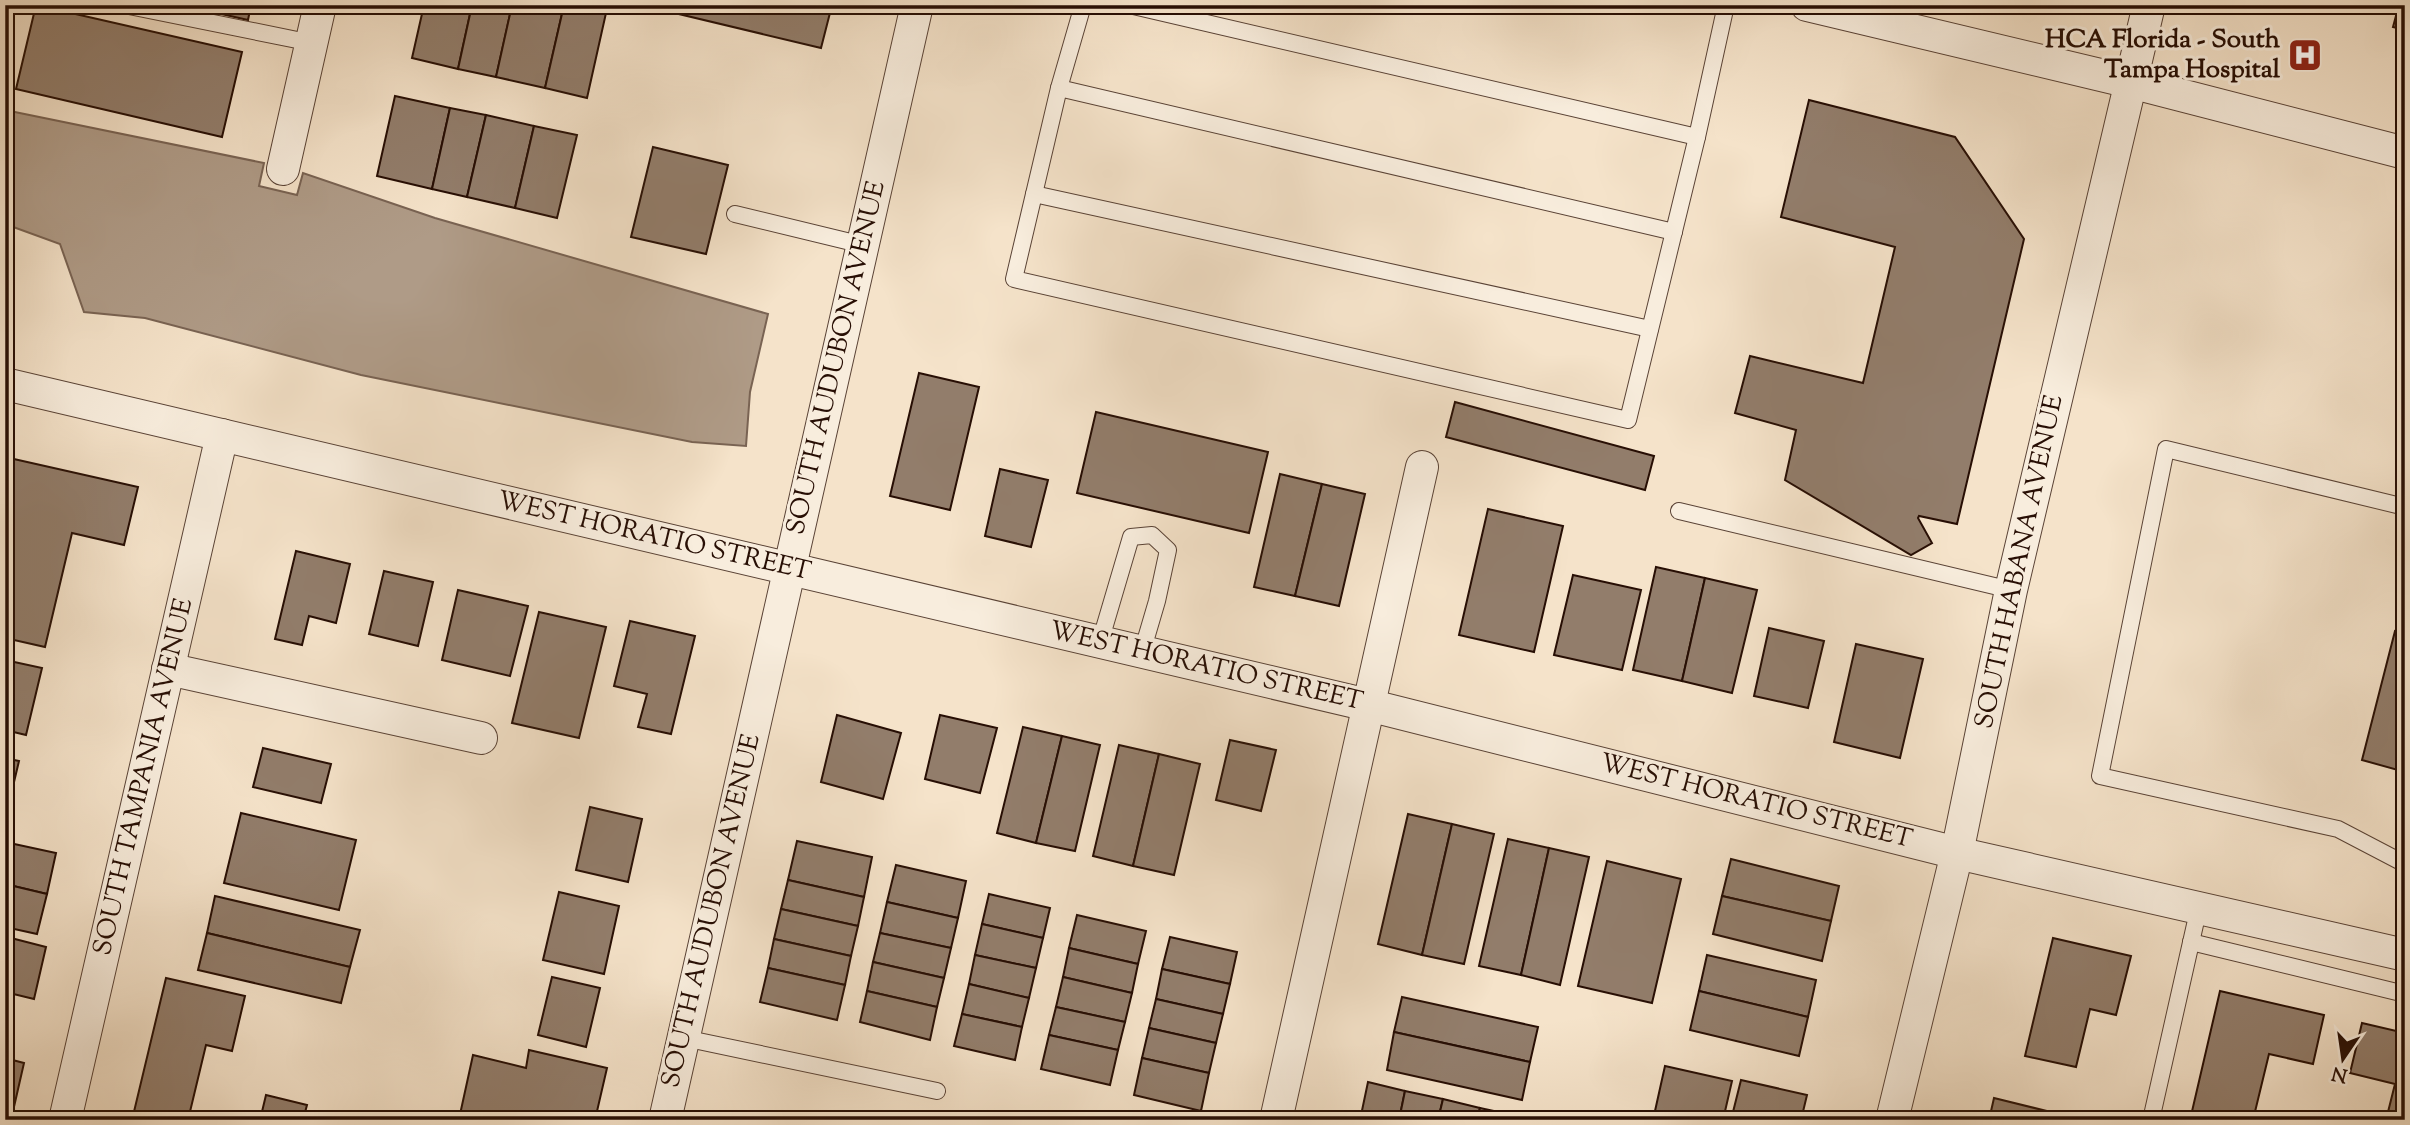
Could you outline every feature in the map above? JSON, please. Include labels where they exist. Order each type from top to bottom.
[{"type":"street","points":[[283,169],[320,5]]},
{"type":"street","name":"SOUTH AUDUBON AVENUE","points":[[665,1120],[917,5]]},
{"type":"street","points":[[1807,5],[2130,82],[2405,153]]},
{"type":"street","name":"SOUTH HABANA AVENUE","points":[[1892,1120],[1957,853],[2011,590],[2149,5]]},
{"type":"street","name":"WEST HORATIO STREET","points":[[5,384],[1368,705],[1957,853],[2404,952]]},
{"type":"street","name":"SOUTH TAMPANIA AVENUE","points":[[65,1120],[222,435]]},
{"type":"street","points":[[1276,1120],[1422,467]]},
{"type":"street","points":[[168,669],[481,737]]},
{"type":"lane","points":[[124,5],[312,43]]},
{"type":"lane","points":[[1083,5],[1059,88],[1014,279],[1628,420],[1697,137],[1726,5]]},
{"type":"lane","points":[[1129,5],[1697,137]]},
{"type":"lane","points":[[1059,88],[1674,232]]},
{"type":"lane","points":[[1034,194],[1650,329]]},
{"type":"lane","points":[[735,214],[863,245]]},
{"type":"lane","points":[[2405,507],[2166,449],[2100,776],[2338,829],[2405,864]]},
{"type":"lane","points":[[1679,511],[2011,590]]},
{"type":"lane","points":[[1100,642],[1131,537],[1152,536],[1168,550],[1142,652]]},
{"type":"lane","points":[[2151,1120],[2199,907]]},
{"type":"lane","points":[[2191,942],[2405,994]]},
{"type":"lane","points":[[684,1038],[937,1091]]},
{"type":"shaded area","points":[[5,110],[264,163],[259,186],[297,195],[303,173],[435,218],[768,314],[750,392],[746,446],[692,442],[361,375],[145,318],[84,312],[60,244],[5,224]]},
{"type":"building","points":[[36,5],[242,52],[222,137],[16,89]]},
{"type":"building","points":[[196,5],[251,5],[248,20],[195,8]]},
{"type":"building","points":[[424,5],[472,5],[458,69],[412,58]]},
{"type":"building","points":[[472,5],[512,5],[496,77],[458,69]]},
{"type":"building","points":[[512,5],[564,5],[545,88],[496,77]]},
{"type":"building","points":[[564,5],[606,13],[587,98],[545,88]]},
{"type":"building","points":[[641,5],[832,5],[821,48]]},
{"type":"building","points":[[2369,5],[2405,5],[2405,30],[2393,27],[2397,12]]},
{"type":"building","points":[[395,96],[450,108],[432,189],[377,176]]},
{"type":"building","points":[[1809,100],[1955,137],[2024,239],[1957,524],[1919,516],[1932,543],[1911,555],[1785,480],[1796,430],[1735,413],[1750,356],[1863,383],[1895,247],[1781,217]]},
{"type":"building","points":[[450,108],[486,115],[467,197],[432,189]]},
{"type":"building","points":[[486,115],[534,126],[515,208],[467,197]]},
{"type":"building","points":[[534,126],[577,135],[557,218],[515,208]]},
{"type":"building","points":[[653,147],[728,165],[706,254],[631,237]]},
{"type":"building","points":[[919,373],[979,387],[950,510],[890,496]]},
{"type":"building","points":[[1455,402],[1654,456],[1645,490],[1446,437]]},
{"type":"building","points":[[1096,412],[1268,452],[1249,533],[1077,493]]},
{"type":"building","points":[[5,457],[138,487],[124,545],[72,533],[45,647],[5,638]]},
{"type":"building","points":[[1000,469],[1048,480],[1031,547],[985,536]]},
{"type":"building","points":[[1280,474],[1322,484],[1295,596],[1254,587]]},
{"type":"building","points":[[1322,484],[1365,494],[1339,606],[1295,596]]},
{"type":"building","points":[[1488,509],[1563,526],[1534,652],[1459,635]]},
{"type":"building","points":[[296,551],[350,564],[336,623],[309,616],[302,645],[275,639]]},
{"type":"building","points":[[1656,567],[1705,578],[1682,681],[1633,670]]},
{"type":"building","points":[[384,571],[433,582],[418,646],[369,634]]},
{"type":"building","points":[[1573,575],[1641,590],[1622,670],[1554,655]]},
{"type":"building","points":[[1705,578],[1757,590],[1732,693],[1682,681]]},
{"type":"building","points":[[458,590],[528,606],[510,676],[442,660]]},
{"type":"building","points":[[539,612],[606,627],[579,738],[512,723]]},
{"type":"building","points":[[630,621],[695,636],[671,734],[638,727],[647,694],[614,686]]},
{"type":"building","points":[[1769,628],[1824,641],[1808,708],[1754,696]]},
{"type":"building","points":[[2395,631],[2405,634],[2405,772],[2362,760]]},
{"type":"building","points":[[1856,644],[1923,659],[1900,758],[1834,742]]},
{"type":"building","points":[[5,660],[42,668],[26,735],[5,730]]},
{"type":"building","points":[[837,715],[901,733],[883,799],[821,782]]},
{"type":"building","points":[[940,715],[997,728],[980,793],[925,779]]},
{"type":"building","points":[[1023,727],[1062,736],[1036,843],[997,833]]},
{"type":"building","points":[[1062,736],[1100,745],[1075,851],[1036,843]]},
{"type":"building","points":[[1230,740],[1276,750],[1261,811],[1216,800]]},
{"type":"building","points":[[1119,745],[1159,754],[1133,866],[1093,856]]},
{"type":"building","points":[[263,748],[331,764],[321,803],[253,787]]},
{"type":"building","points":[[1159,754],[1200,764],[1174,875],[1133,866]]},
{"type":"building","points":[[5,758],[19,761],[5,820]]},
{"type":"building","points":[[590,807],[642,819],[628,882],[576,870]]},
{"type":"building","points":[[241,813],[356,840],[339,910],[224,883]]},
{"type":"building","points":[[1408,814],[1452,824],[1422,955],[1378,944]]},
{"type":"building","points":[[1452,824],[1494,834],[1464,964],[1422,955]]},
{"type":"building","points":[[1508,839],[1549,848],[1521,975],[1479,966]]},
{"type":"building","points":[[797,841],[872,857],[864,897],[788,880]]},
{"type":"building","points":[[5,842],[56,853],[47,894],[5,884]]},
{"type":"building","points":[[1549,848],[1589,857],[1560,985],[1521,975]]},
{"type":"building","points":[[1731,859],[1839,886],[1831,921],[1722,896]]},
{"type":"building","points":[[1607,861],[1681,879],[1652,1003],[1578,986]]},
{"type":"building","points":[[896,865],[966,881],[958,918],[887,902]]},
{"type":"building","points":[[788,880],[864,897],[858,926],[781,909]]},
{"type":"building","points":[[5,884],[47,894],[37,934],[5,927]]},
{"type":"building","points":[[559,892],[619,906],[604,974],[543,960]]},
{"type":"building","points":[[989,894],[1050,908],[1043,938],[982,924]]},
{"type":"building","points":[[215,896],[360,930],[350,967],[207,933]]},
{"type":"building","points":[[1722,896],[1831,921],[1822,961],[1713,934]]},
{"type":"building","points":[[887,902],[958,918],[951,948],[880,933]]},
{"type":"building","points":[[781,909],[858,926],[851,956],[774,939]]},
{"type":"building","points":[[1077,915],[1146,931],[1138,964],[1069,948]]},
{"type":"building","points":[[982,924],[1043,938],[1036,968],[975,955]]},
{"type":"building","points":[[207,933],[350,967],[341,1003],[198,970]]},
{"type":"building","points":[[880,933],[951,948],[944,978],[873,962]]},
{"type":"building","points":[[1170,937],[1237,952],[1230,984],[1162,969]]},
{"type":"building","points":[[11,938],[46,947],[34,999],[5,992],[5,965]]},
{"type":"building","points":[[2053,938],[2131,956],[2116,1015],[2090,1009],[2076,1067],[2025,1056]]},
{"type":"building","points":[[774,939],[851,956],[845,985],[768,968]]},
{"type":"building","points":[[1069,948],[1138,964],[1132,993],[1063,977]]},
{"type":"building","points":[[975,955],[1036,968],[1029,998],[969,984]]},
{"type":"building","points":[[1707,955],[1816,980],[1808,1017],[1699,991]]},
{"type":"building","points":[[873,962],[944,978],[937,1007],[867,991]]},
{"type":"building","points":[[768,968],[845,985],[837,1020],[760,1002]]},
{"type":"building","points":[[1162,969],[1230,984],[1223,1014],[1156,999]]},
{"type":"building","points":[[552,977],[600,988],[586,1047],[538,1035]]},
{"type":"building","points":[[1063,977],[1132,993],[1125,1022],[1056,1007]]},
{"type":"building","points":[[166,978],[245,996],[232,1051],[206,1045],[188,1120],[132,1120]]},
{"type":"building","points":[[969,984],[1029,998],[1022,1027],[962,1014]]},
{"type":"building","points":[[867,991],[937,1007],[930,1040],[860,1022]]},
{"type":"building","points":[[1699,991],[1808,1017],[1799,1056],[1690,1030]]},
{"type":"building","points":[[2220,991],[2324,1015],[2313,1064],[2269,1054],[2253,1120],[2190,1120]]},
{"type":"building","points":[[1402,997],[1538,1027],[1530,1062],[1394,1032]]},
{"type":"building","points":[[1156,999],[1223,1014],[1216,1043],[1149,1028]]},
{"type":"building","points":[[1056,1007],[1125,1022],[1118,1050],[1049,1035]]},
{"type":"building","points":[[962,1014],[1022,1027],[1015,1060],[954,1046]]},
{"type":"building","points":[[2362,1023],[2405,1033],[2405,1120],[2386,1120],[2395,1084],[2350,1073]]},
{"type":"building","points":[[1149,1028],[1216,1043],[1209,1073],[1142,1058]]},
{"type":"building","points":[[1394,1032],[1530,1062],[1522,1100],[1387,1070]]},
{"type":"building","points":[[1049,1035],[1118,1050],[1110,1085],[1041,1069]]},
{"type":"building","points":[[529,1050],[607,1068],[595,1120],[568,1116],[568,1120],[459,1119],[473,1055],[526,1068]]},
{"type":"building","points":[[5,1058],[24,1063],[11,1120],[5,1120]]},
{"type":"building","points":[[1142,1058],[1209,1073],[1201,1111],[1134,1095]]},
{"type":"building","points":[[1665,1066],[1732,1081],[1723,1120],[1653,1120]]},
{"type":"building","points":[[1741,1080],[1807,1095],[1801,1120],[1731,1120]]},
{"type":"building","points":[[1368,1082],[1405,1091],[1399,1120],[1360,1120]]},
{"type":"building","points":[[1405,1091],[1443,1099],[1438,1120],[1399,1120]]},
{"type":"building","points":[[266,1095],[307,1105],[303,1120],[260,1120]]},
{"type":"building","points":[[1994,1098],[2083,1120],[1989,1120]]},
{"type":"building","points":[[1443,1099],[1480,1108],[1477,1120],[1438,1120]]},
{"type":"building","points":[[1480,1108],[1517,1116],[1516,1120],[1477,1120]]},
{"type":"place","name":"HCA Florida - South Tampa Hospital","points":[[2305,55]]}]
